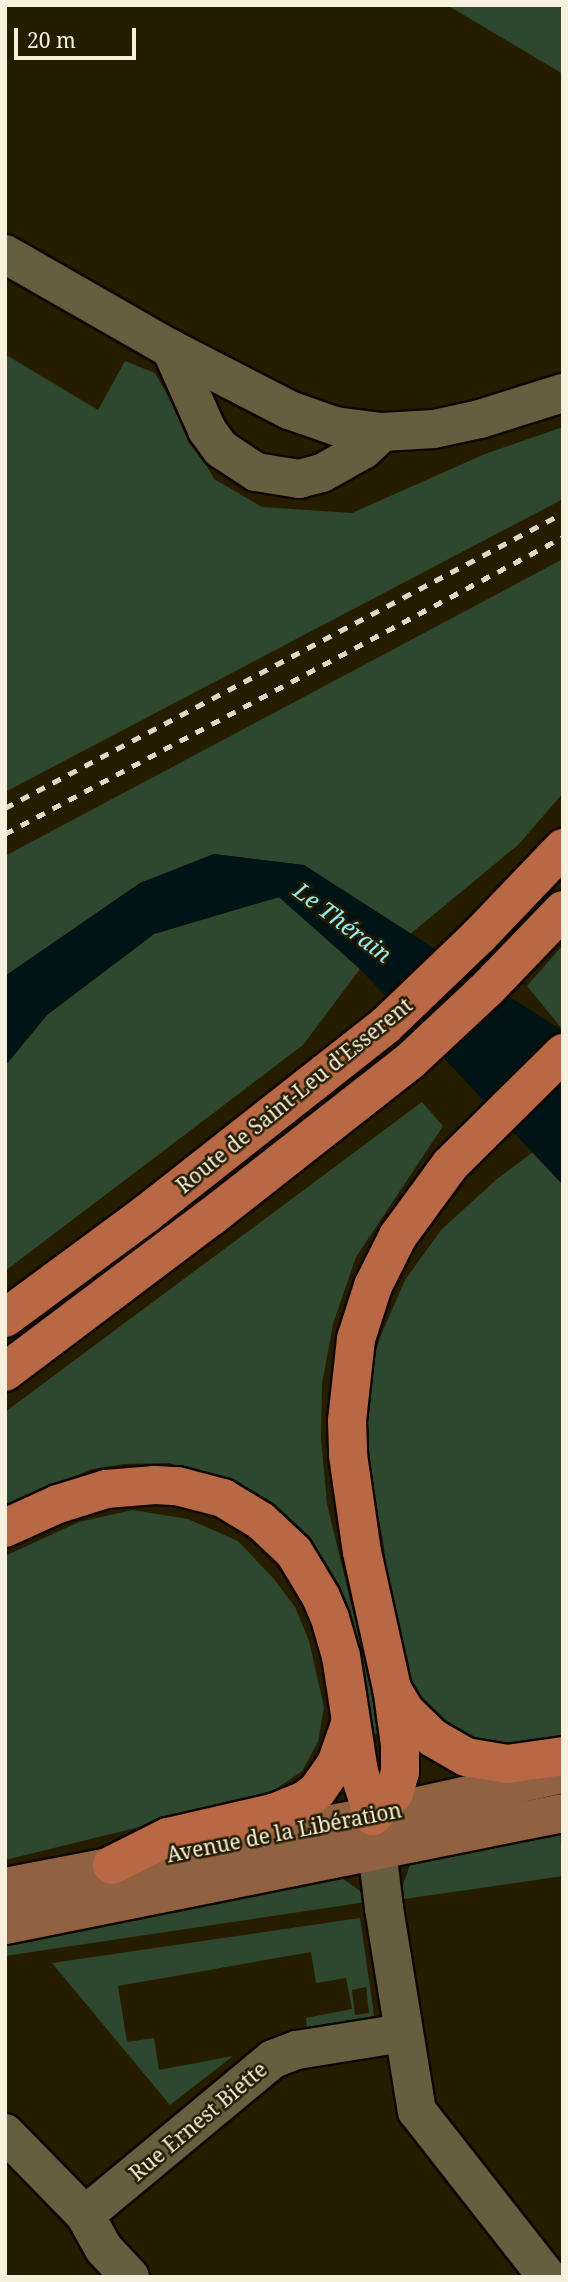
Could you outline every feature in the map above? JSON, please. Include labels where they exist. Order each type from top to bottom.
[{"type":"main road","name":"Route de Saint-Leu d'Esserent","points":[[5,1318],[136,1221],[413,1001],[563,848]]},
{"type":"main road","points":[[5,1372],[351,1108],[434,1040],[559,914]]},
{"type":"main road","points":[[375,1833],[394,1793],[400,1772],[400,1745],[392,1689],[355,1512],[348,1455],[348,1394],[356,1339],[373,1286],[398,1236],[450,1165],[563,1054]]},
{"type":"main road","points":[[5,1528],[79,1497],[132,1486],[177,1486],[223,1499],[245,1510],[294,1552],[321,1597],[341,1656],[359,1772],[375,1833]]},
{"type":"main road","points":[[392,1689],[417,1725],[466,1757],[506,1764],[563,1756]]},
{"type":"main road","points":[[112,1865],[168,1837],[273,1813],[305,1801],[317,1791],[336,1764],[351,1722]]},
{"type":"main road","name":"Avenue de la Libération","points":[[5,1925],[375,1833],[563,1774]]},
{"type":"main road","name":"Avenue de la Libération","points":[[5,1887],[112,1865],[563,1813]]},
{"type":"street","points":[[5,254],[171,349],[289,411],[335,426],[382,432],[459,425],[563,393]]},
{"type":"street","points":[[171,349],[207,429],[221,449],[256,472],[299,479],[322,473],[363,450],[382,432]]},
{"type":"street","points":[[375,1833],[415,2102],[422,2119],[547,2277]]},
{"type":"street","name":"Rue Ernest Biette","points":[[85,2214],[273,2059],[297,2050],[403,2033]]},
{"type":"street","points":[[5,2133],[85,2214],[104,2249],[130,2277]]},
{"type":"green space","points":[[447,5],[563,5],[563,74]]},
{"type":"green space","points":[[8,356],[98,410],[125,361],[155,373],[214,479],[262,507],[352,513],[485,454],[563,427],[563,499],[5,792],[5,359]]},
{"type":"green space","points":[[563,559],[563,793],[518,845],[409,935],[304,865],[214,854],[140,883],[5,976],[5,856]]},
{"type":"green space","points":[[279,897],[360,969],[303,1045],[5,1271],[5,1066],[47,1015],[154,934]]},
{"type":"green space","points":[[563,945],[563,1030],[527,986]]},
{"type":"green space","points":[[422,1102],[443,1126],[356,1257],[333,1324],[322,1384],[321,1437],[327,1504],[367,1670],[378,1732],[370,1738],[354,1636],[333,1578],[294,1524],[255,1495],[219,1477],[169,1463],[124,1464],[92,1469],[5,1505],[5,1412]]},
{"type":"green space","points":[[533,1152],[563,1185],[563,1741],[521,1746],[485,1744],[453,1728],[413,1690],[400,1669],[383,1541],[367,1459],[368,1375],[381,1335],[405,1280],[441,1230],[497,1179]]},
{"type":"green space","points":[[133,1510],[188,1519],[238,1541],[274,1579],[295,1607],[309,1641],[324,1707],[318,1742],[302,1771],[266,1796],[5,1860],[5,1556],[79,1522]]},
{"type":"green space","points":[[560,1830],[563,1876],[404,1899],[402,1888],[411,1862]]},
{"type":"green space","points":[[332,1871],[360,1891],[366,1902],[5,1956],[5,1936]]},
{"type":"green space","points":[[360,1918],[375,2021],[307,2031],[306,2018],[352,2009],[346,1978],[316,1983],[311,1952],[118,1986],[127,2042],[154,2038],[159,2070],[233,2056],[170,2105],[52,1963]],"holes":[[[366,1987],[369,2013],[355,2015],[352,1990]]]},
{"type":"water","name":"Le Thérain","points":[[214,854],[304,865],[563,1031],[563,1185],[360,969],[279,897],[154,934],[47,1015],[5,1066],[5,976],[140,883]]},
{"type":"railway","points":[[5,808],[563,513]]},
{"type":"railway","points":[[5,834],[563,537]]}]
